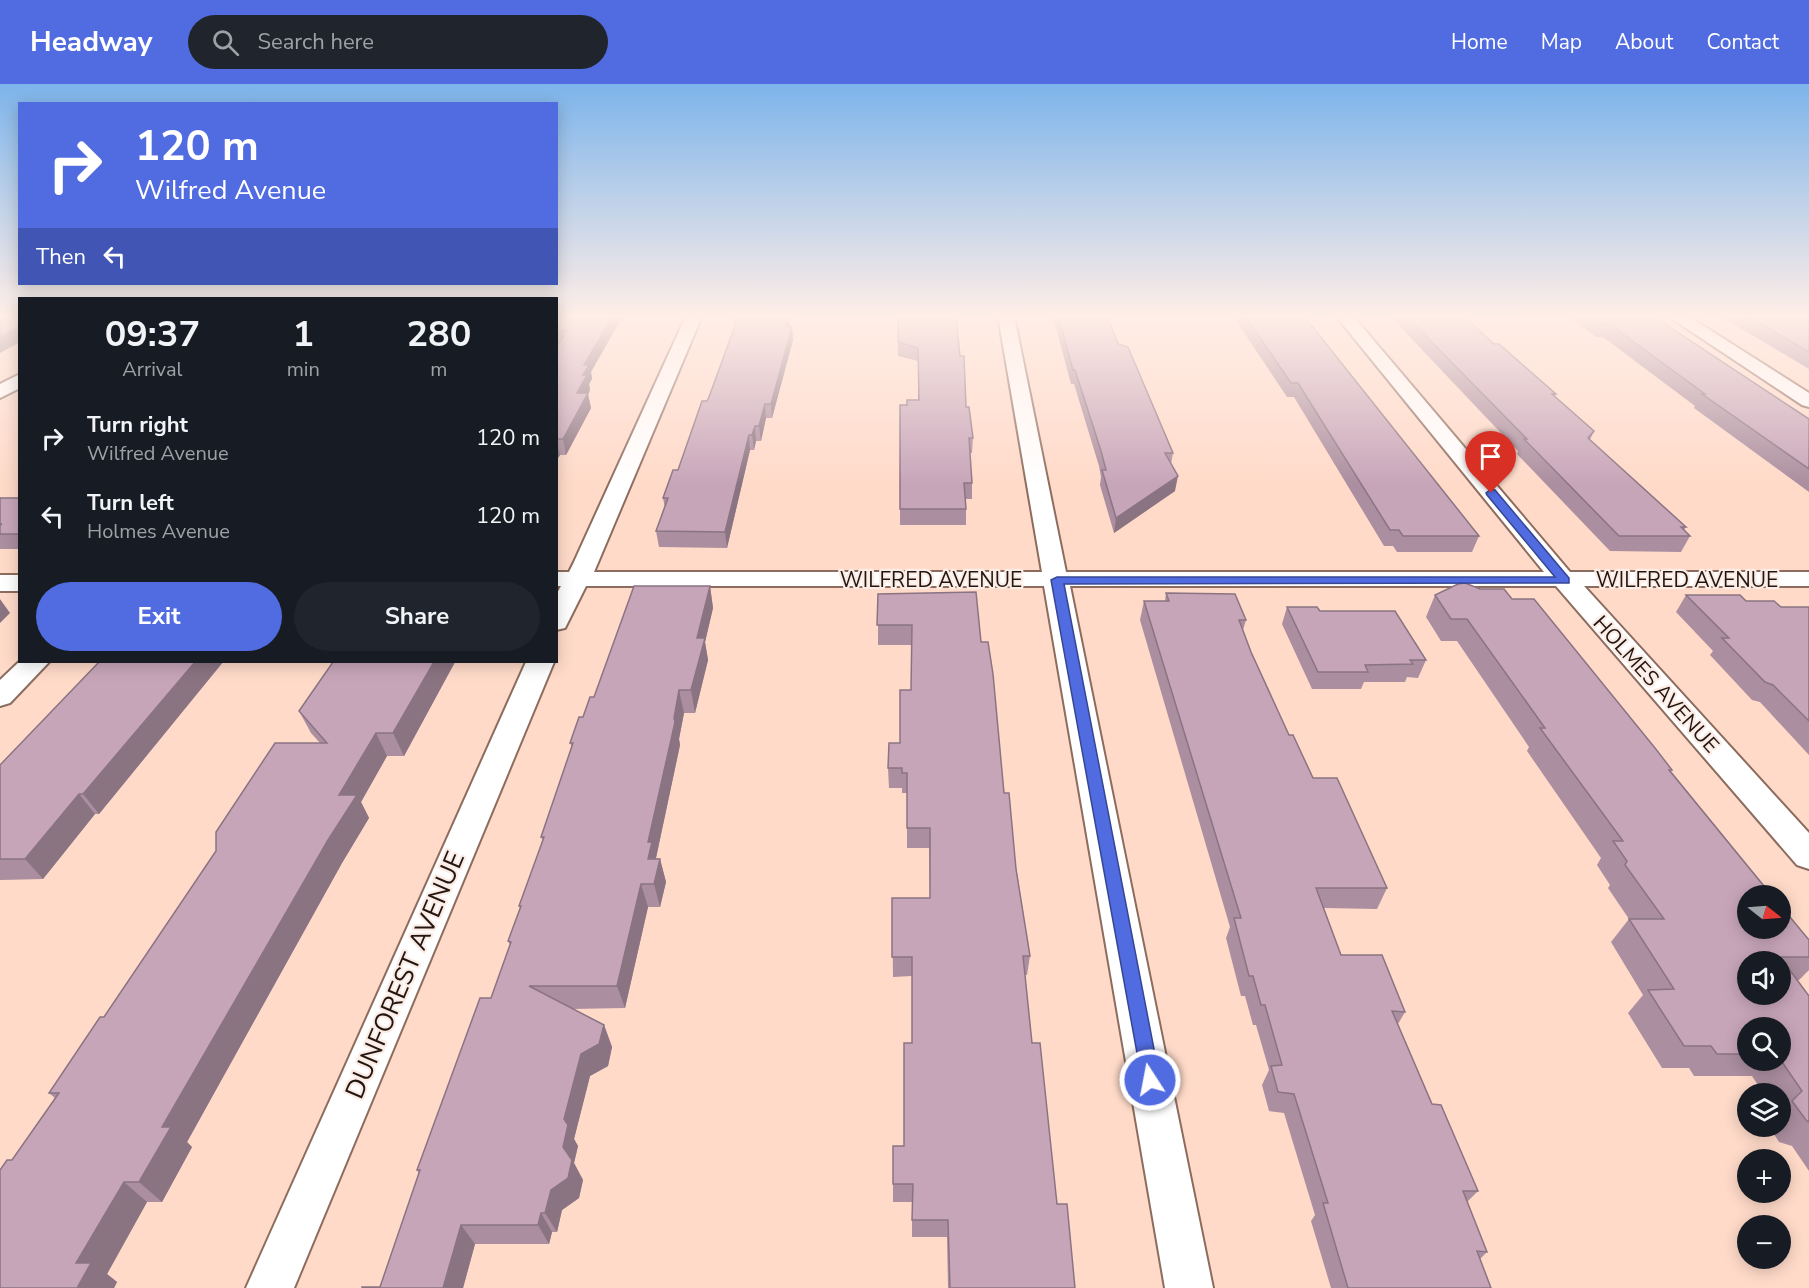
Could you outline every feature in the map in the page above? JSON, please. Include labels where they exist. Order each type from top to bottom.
[{"type":"street","points":[[558,614],[567,579],[667,372]]},
{"type":"street","points":[[1017,372],[1189,1288]]},
{"type":"street","name":"HOLMES AVENUE","points":[[1391,372],[1565,581],[1809,856]]},
{"type":"street","points":[[1764,372],[1809,401]]},
{"type":"street","points":[[0,392],[18,380]]},
{"type":"street","name":"WILFRED AVENUE","points":[[567,579],[1565,581],[1809,579]]},
{"type":"street","points":[[0,583],[18,583]]},
{"type":"street","points":[[0,696],[34,663]]},
{"type":"street","name":"DUNFOREST AVENUE","points":[[270,1288],[540,663]]},
{"type":"building","points":[[558,372],[585,372],[583,375],[587,375],[577,393],[588,393],[563,439],[558,439]]},
{"type":"building","points":[[718,372],[780,372],[771,404],[765,404],[759,426],[755,426],[752,435],[749,435],[725,532],[656,531],[668,498],[663,498],[673,470],[678,470],[702,401],[707,401]]},
{"type":"building","points":[[918,372],[965,372],[966,407],[969,407],[973,438],[969,438],[972,483],[964,483],[966,509],[900,509],[900,405],[907,405],[907,400],[919,400]]},
{"type":"building","points":[[1076,372],[1139,372],[1173,453],[1165,453],[1178,476],[1116,518],[1102,470],[1106,470]]},
{"type":"building","points":[[1284,372],[1349,372],[1479,536],[1403,536],[1399,530],[1390,530],[1298,383],[1291,383]]},
{"type":"building","points":[[1461,372],[1531,372],[1594,431],[1588,438],[1686,527],[1681,527],[1690,536],[1619,536],[1524,439],[1527,439]]},
{"type":"building","points":[[1675,372],[1738,372],[1809,419],[1809,469],[1702,394],[1705,394]]},
{"type":"building","points":[[0,498],[18,498],[18,534],[0,534],[2,524],[0,524]]},
{"type":"building","points":[[1465,583],[1480,589],[1504,589],[1512,599],[1534,599],[1763,885],[1737,885],[1737,939],[1791,939],[1791,918],[1809,940],[1809,957],[1791,957],[1791,951],[1737,951],[1737,1005],[1791,1005],[1791,972],[1809,996],[1809,1122],[1792,1101],[1802,1091],[1788,1071],[1791,1071],[1791,1017],[1737,1017],[1737,1054],[1717,1054],[1711,1046],[1684,1046],[1648,990],[1674,989],[1629,919],[1664,919],[1625,865],[1627,861],[1613,841],[1623,841],[1540,728],[1545,728],[1467,619],[1451,619],[1435,595]]},
{"type":"building","points":[[634,586],[710,586],[697,638],[705,638],[691,690],[679,690],[675,722],[648,842],[652,842],[648,859],[660,859],[654,884],[641,884],[617,986],[529,986],[604,1025],[599,1044],[581,1054],[564,1119],[568,1125],[563,1147],[572,1160],[568,1178],[551,1190],[545,1213],[541,1213],[538,1225],[461,1225],[443,1288],[362,1288],[380,1287],[420,1170],[417,1170],[480,998],[491,998],[511,942],[508,941],[544,837],[541,837],[573,743],[570,743],[579,717],[583,717],[590,697],[594,697]]},
{"type":"building","points":[[976,592],[981,642],[988,642],[993,674],[1004,793],[1009,793],[1016,869],[1030,956],[1023,956],[1032,1043],[1040,1043],[1057,1204],[1067,1204],[1075,1288],[950,1288],[948,1220],[912,1220],[913,1184],[893,1184],[893,1146],[904,1146],[904,1043],[912,1043],[912,957],[892,957],[892,898],[930,898],[930,828],[907,828],[907,773],[902,773],[902,768],[888,768],[889,743],[900,743],[900,690],[911,690],[912,625],[877,625],[878,594]]},
{"type":"building","points":[[1166,593],[1235,594],[1246,620],[1239,620],[1251,652],[1289,735],[1293,735],[1313,778],[1337,778],[1387,888],[1316,888],[1341,955],[1382,955],[1405,1012],[1392,1011],[1432,1104],[1441,1105],[1478,1191],[1463,1191],[1487,1252],[1477,1251],[1491,1288],[1348,1288],[1323,1203],[1328,1203],[1294,1094],[1278,1092],[1271,1066],[1282,1065],[1265,1005],[1261,1005],[1253,976],[1249,976],[1234,918],[1241,918],[1144,601],[1169,601]]},
{"type":"building","points":[[1686,595],[1740,595],[1746,601],[1774,601],[1781,607],[1809,607],[1809,721],[1773,685],[1765,682],[1722,638],[1729,638]]},
{"type":"building","points":[[1287,607],[1317,607],[1320,611],[1395,611],[1426,660],[1410,660],[1413,664],[1365,665],[1368,672],[1318,672]]},
{"type":"building","points":[[98,663],[194,663],[25,859],[0,859],[0,765]]},
{"type":"building","points":[[332,663],[433,663],[393,733],[376,733],[339,795],[357,795],[328,840],[162,1127],[171,1127],[139,1182],[124,1182],[76,1263],[91,1263],[77,1288],[0,1288],[0,1170],[7,1160],[12,1160],[59,1093],[49,1093],[100,1017],[104,1017],[216,851],[216,832],[275,743],[327,743],[299,711]]},
{"type":"route","points":[[1150,1080],[1057,580],[1565,581],[1491,493]]}]
